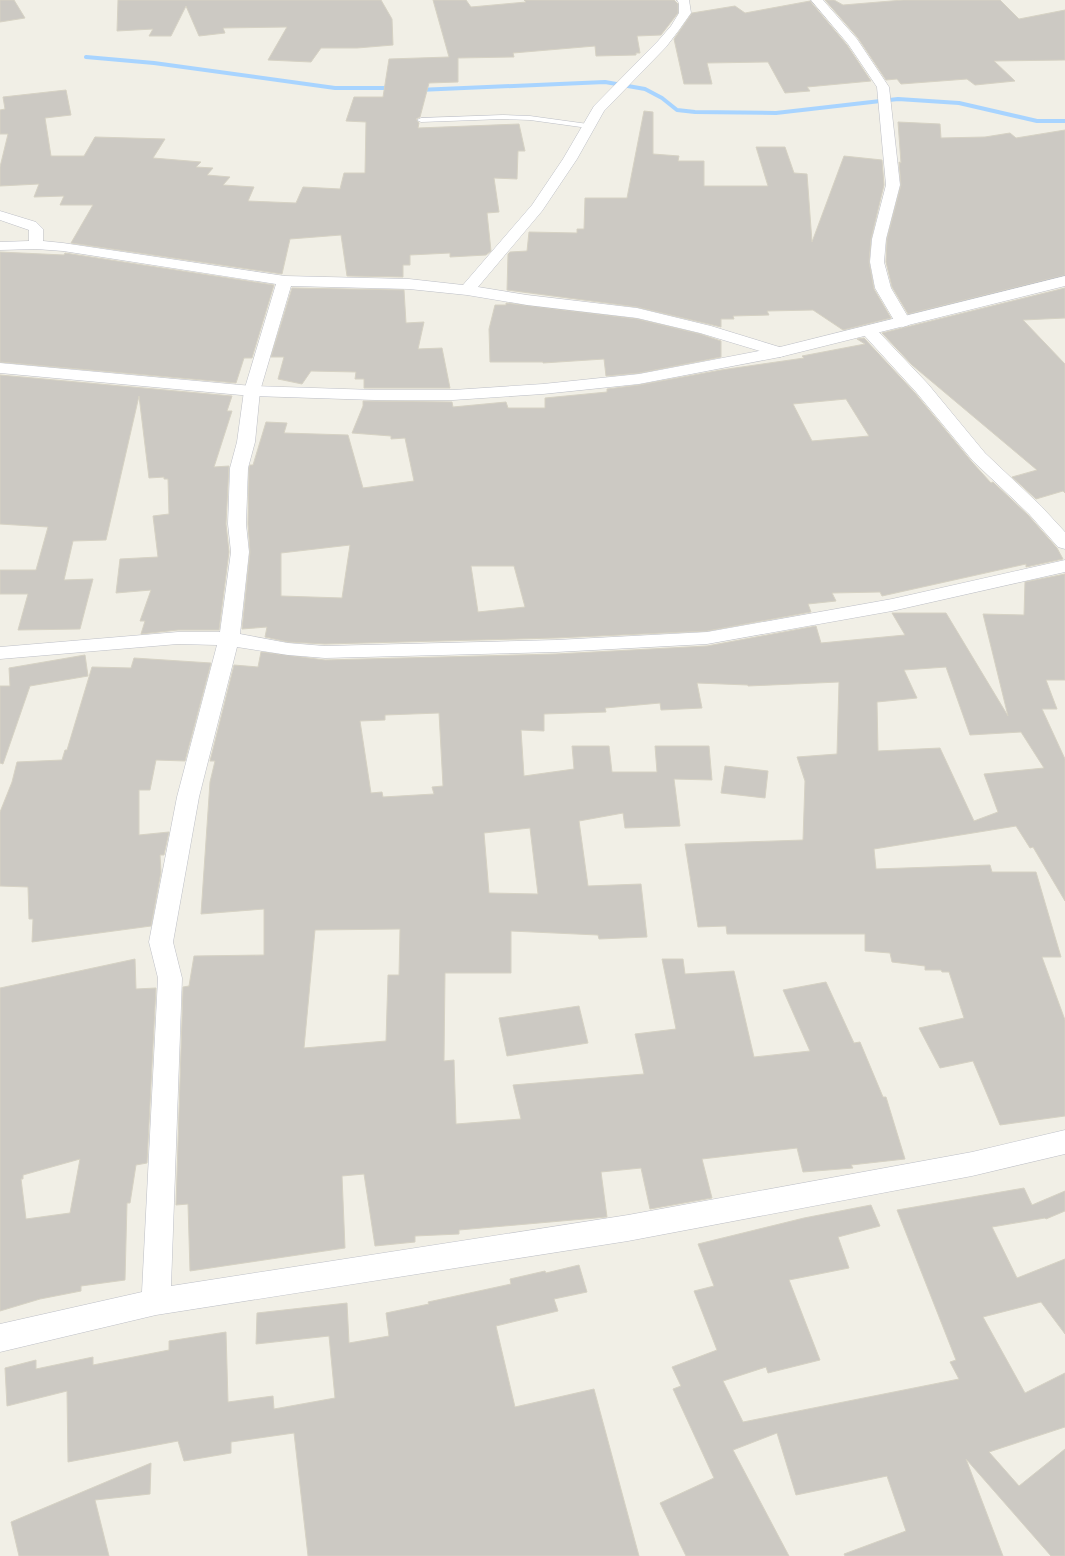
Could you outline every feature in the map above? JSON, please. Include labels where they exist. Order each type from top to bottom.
[{"type":"street","points":[[467,290],[537,208],[599,110],[662,44],[675,28],[684,13],[685,2],[683,0]]},
{"type":"street","points":[[817,0],[853,42],[882,87],[892,164],[893,185],[879,240],[877,262],[883,288],[903,322]]},
{"type":"street","points":[[0,215],[31,225],[36,229],[36,245]]},
{"type":"street","points":[[0,246],[36,245],[110,254],[285,281],[409,284],[467,290],[527,300],[637,313],[705,329],[780,352]]},
{"type":"street","points":[[156,1302],[170,978],[161,942],[188,797],[229,640],[240,552],[237,524],[240,468],[246,442],[252,391],[285,281]]},
{"type":"street","points":[[0,368],[252,391],[383,395],[453,394],[543,389],[639,379],[780,352],[869,331],[1053,282],[1065,281]]},
{"type":"street","points":[[869,331],[922,388],[979,456],[1035,510],[1065,543]]},
{"type":"street","points":[[0,653],[178,638],[229,640],[288,649],[325,652],[556,646],[707,638],[892,605],[1065,566]]},
{"type":"street","points":[[0,1338],[156,1302],[628,1228],[972,1164],[1065,1142]]},
{"type":"lane","points":[[421,120],[504,117],[530,118],[588,126]]},
{"type":"building","points":[[0,0],[14,0],[25,18],[0,22]]},
{"type":"building","points":[[118,0],[381,0],[392,19],[393,45],[357,48],[321,48],[311,62],[268,60],[287,27],[223,28],[225,33],[199,36],[186,6],[171,36],[149,36],[153,29],[117,31]]},
{"type":"building","points":[[433,0],[466,0],[471,7],[526,2],[524,0],[674,0],[678,4],[678,13],[661,35],[637,36],[640,53],[636,53],[636,55],[596,56],[595,46],[513,53],[514,57],[458,58],[458,82],[429,83],[420,117],[416,119],[419,123],[418,128],[519,124],[525,151],[518,151],[517,179],[494,178],[499,212],[487,213],[491,251],[486,255],[450,257],[450,253],[410,255],[410,265],[403,265],[403,277],[347,276],[341,235],[290,239],[282,274],[71,243],[93,205],[60,205],[64,196],[34,197],[39,184],[0,186],[0,167],[8,134],[0,134],[0,110],[5,109],[3,97],[66,90],[71,115],[45,118],[51,156],[84,156],[95,137],[165,139],[153,158],[201,162],[196,167],[213,168],[207,175],[230,177],[223,185],[254,187],[248,201],[296,203],[303,187],[340,189],[344,173],[365,173],[366,122],[346,121],[354,97],[383,97],[389,59],[449,57]]},
{"type":"building","points":[[825,0],[834,0],[843,5],[903,0],[1000,0],[1019,19],[1065,10],[1065,60],[994,61],[1015,81],[975,85],[967,79],[901,84],[897,79],[886,80],[858,38]]},
{"type":"building","points":[[810,1],[847,45],[871,81],[807,87],[810,91],[785,93],[768,62],[707,63],[712,84],[684,84],[674,39],[692,13],[735,6],[745,13]]},
{"type":"building","points":[[644,111],[653,112],[653,154],[679,156],[678,161],[704,161],[704,186],[768,186],[756,147],[785,147],[794,173],[807,174],[812,242],[844,156],[882,160],[884,185],[871,239],[869,262],[874,289],[891,318],[843,330],[813,310],[767,311],[769,315],[733,316],[734,319],[721,319],[721,327],[637,307],[507,290],[508,254],[510,252],[527,251],[529,232],[577,233],[577,229],[584,229],[585,198],[627,198]]},
{"type":"building","points":[[898,122],[940,124],[941,138],[985,137],[1010,133],[1016,138],[1065,130],[1065,275],[908,314],[892,287],[886,262],[887,239],[901,185]]},
{"type":"building","points":[[0,252],[64,255],[65,253],[274,285],[252,358],[244,358],[236,383],[0,362]]},
{"type":"building","points":[[292,288],[404,290],[406,323],[424,322],[418,349],[442,348],[450,388],[364,388],[364,379],[355,379],[356,372],[311,371],[302,384],[278,379],[284,357],[271,357]]},
{"type":"building","points":[[1065,288],[1065,318],[1023,320],[1065,364],[1065,493],[1063,491],[1036,499],[1012,477],[1037,470],[912,365],[882,333]]},
{"type":"building","points":[[506,303],[637,319],[700,334],[721,341],[721,357],[639,373],[606,376],[604,359],[543,363],[490,362],[489,329],[495,305],[506,305]]},
{"type":"building","points":[[864,338],[915,393],[991,483],[993,482],[1028,515],[1057,548],[1063,559],[1026,567],[1026,564],[882,596],[880,592],[832,593],[836,601],[808,604],[811,612],[707,631],[556,638],[325,644],[288,642],[265,637],[267,627],[242,629],[250,552],[248,524],[249,468],[250,465],[253,465],[266,422],[287,423],[284,433],[348,435],[363,488],[414,481],[405,438],[391,439],[391,436],[352,433],[363,406],[363,401],[452,402],[453,407],[506,402],[508,408],[545,408],[545,398],[607,392],[607,389],[804,358],[802,356],[865,344],[857,339]],"holes":[[[846,399],[869,436],[812,441],[793,404]],[[350,545],[342,598],[281,596],[281,553]],[[471,566],[514,566],[525,607],[478,612]]]},
{"type":"building","points":[[0,375],[232,396],[227,411],[232,411],[214,467],[229,466],[226,524],[229,552],[219,630],[178,630],[141,634],[145,621],[140,621],[151,590],[116,593],[120,559],[158,557],[153,516],[169,514],[168,479],[164,479],[164,477],[149,478],[139,396],[106,540],[73,541],[64,580],[93,579],[80,629],[18,630],[28,594],[0,594],[0,570],[36,570],[48,527],[0,524]]},
{"type":"building","points":[[1065,574],[1065,680],[1046,680],[1057,709],[1042,709],[1065,759],[1065,901],[1033,847],[1030,848],[1016,826],[874,849],[876,869],[990,865],[992,872],[1036,872],[1061,957],[1042,957],[1065,1020],[1065,1116],[1000,1125],[973,1061],[940,1068],[919,1028],[964,1018],[949,972],[942,972],[941,970],[925,970],[925,966],[892,962],[890,953],[865,951],[865,934],[727,934],[726,926],[698,927],[685,844],[803,840],[805,781],[797,757],[837,754],[839,682],[748,686],[697,683],[702,708],[661,710],[660,703],[605,708],[606,712],[544,714],[544,731],[521,730],[524,776],[574,769],[572,746],[609,746],[612,772],[657,772],[655,746],[709,746],[712,780],[674,779],[680,826],[625,828],[623,813],[579,821],[588,886],[641,884],[647,937],[599,939],[598,935],[511,931],[511,973],[445,973],[444,1061],[454,1060],[456,1124],[521,1119],[513,1085],[644,1074],[635,1034],[676,1029],[662,959],[683,959],[685,974],[734,971],[754,1057],[810,1051],[783,990],[826,982],[854,1043],[860,1042],[883,1097],[886,1097],[905,1159],[851,1165],[853,1168],[803,1172],[797,1148],[702,1159],[712,1198],[650,1209],[641,1168],[601,1172],[607,1217],[459,1230],[459,1234],[415,1236],[415,1242],[375,1246],[364,1174],[342,1176],[345,1248],[190,1271],[188,1204],[176,1205],[183,987],[189,986],[194,956],[264,955],[264,909],[201,914],[210,782],[215,761],[210,761],[234,665],[258,667],[261,652],[325,660],[556,654],[707,646],[816,626],[821,643],[905,635],[892,613],[946,613],[1008,716],[983,614],[1024,615],[1025,582]],"holes":[[[946,667],[970,735],[1021,732],[1044,768],[984,774],[998,812],[974,821],[940,748],[878,751],[877,702],[917,698],[904,670]],[[439,713],[443,786],[432,787],[434,794],[383,797],[382,792],[371,793],[360,721],[385,720],[385,715]],[[530,828],[538,894],[489,893],[484,833]],[[400,929],[399,975],[388,975],[386,1041],[304,1048],[315,930]]]},
{"type":"building","points":[[85,655],[88,676],[30,686],[3,764],[0,763],[0,686],[10,686],[9,668]]},
{"type":"building","points":[[134,658],[211,663],[185,761],[156,760],[150,790],[139,790],[139,835],[169,832],[164,855],[160,855],[161,872],[151,926],[32,942],[33,919],[29,919],[28,887],[0,886],[0,812],[12,782],[17,762],[62,760],[65,750],[67,750],[92,667],[131,668]]},
{"type":"building","points":[[725,766],[768,771],[765,798],[721,793]]},
{"type":"building","points":[[135,959],[136,989],[156,988],[147,1163],[136,1165],[130,1203],[127,1203],[125,1280],[81,1286],[81,1291],[40,1299],[0,1311],[0,988]],"holes":[[[80,1159],[70,1213],[26,1219],[21,1179],[23,1179],[23,1175]]]},
{"type":"building","points":[[579,1006],[588,1043],[507,1056],[499,1018]]},
{"type":"building","points":[[1024,1188],[1032,1205],[1065,1191],[1065,1211],[1046,1219],[992,1227],[1017,1278],[1065,1259],[1065,1334],[1041,1302],[983,1317],[1025,1393],[1065,1373],[1065,1427],[989,1452],[1019,1486],[1065,1449],[1065,1556],[1051,1556],[966,1459],[1003,1556],[845,1556],[844,1554],[906,1531],[887,1476],[796,1495],[777,1433],[733,1450],[789,1556],[686,1556],[660,1503],[714,1478],[673,1389],[681,1386],[672,1367],[717,1350],[694,1291],[714,1286],[698,1244],[804,1218],[871,1205],[880,1226],[838,1237],[849,1268],[789,1280],[820,1360],[768,1373],[766,1367],[723,1381],[743,1422],[959,1379],[950,1362],[956,1360],[897,1210]]},
{"type":"building","points":[[579,1265],[587,1292],[554,1299],[558,1311],[496,1326],[515,1407],[594,1389],[639,1556],[308,1556],[294,1433],[231,1442],[231,1453],[184,1461],[178,1441],[68,1462],[67,1391],[7,1406],[5,1368],[36,1360],[36,1369],[93,1357],[93,1365],[169,1350],[169,1341],[226,1332],[228,1402],[273,1396],[274,1409],[335,1398],[329,1336],[256,1344],[257,1313],[347,1303],[349,1343],[389,1336],[386,1313],[429,1304],[428,1302],[511,1284],[510,1279],[545,1271],[546,1273]]},
{"type":"building","points":[[151,1463],[150,1494],[95,1500],[109,1556],[19,1556],[11,1522]]},
{"type":"waterway","points":[[86,57],[154,63],[335,88],[394,88]]},
{"type":"waterway","points":[[418,90],[605,82],[645,89],[662,98],[677,110],[695,112],[776,113],[898,99],[959,103],[1037,121],[1065,121]]}]
